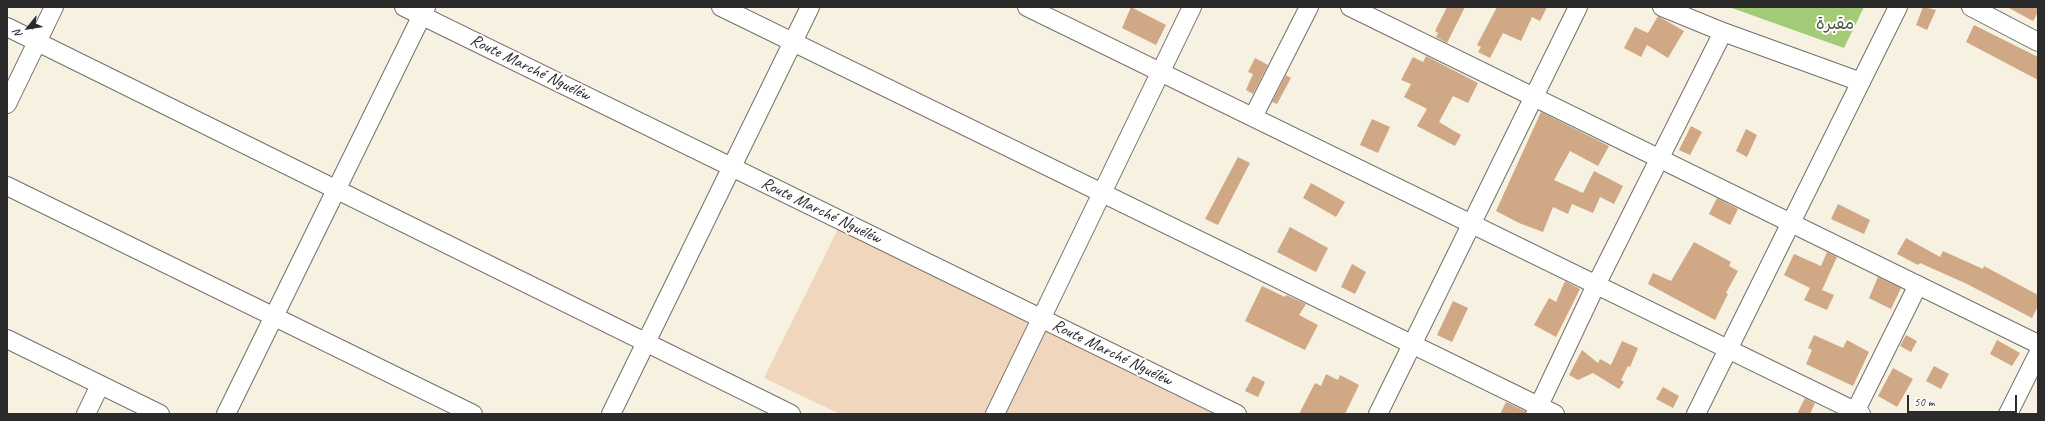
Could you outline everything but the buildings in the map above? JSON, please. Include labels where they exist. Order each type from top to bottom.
[{"type":"street","points":[[7,104],[54,7]]},
{"type":"street","name":"Route Marché Nguéléw","points":[[404,7],[424,11],[732,167],[1233,413]]},
{"type":"street","points":[[721,7],[1412,344],[1543,411],[1596,285],[1723,32]]},
{"type":"street","points":[[611,414],[810,7]]},
{"type":"street","points":[[1027,7],[1857,413],[1918,285]]},
{"type":"street","points":[[995,414],[1192,7]]},
{"type":"street","points":[[1253,117],[1309,7]]},
{"type":"street","points":[[1350,7],[2038,344]]},
{"type":"street","points":[[1378,414],[1578,7]]},
{"type":"street","points":[[1662,7],[1723,32],[1861,82]]},
{"type":"street","points":[[1696,414],[1898,7]]},
{"type":"street","points":[[1971,7],[2038,42]]},
{"type":"street","points":[[226,414],[424,11]]},
{"type":"street","points":[[7,27],[791,414]]},
{"type":"street","points":[[7,186],[273,318],[473,414]]},
{"type":"street","points":[[7,340],[160,414]]},
{"type":"street","points":[[2008,414],[2038,354]]},
{"type":"street","points":[[86,414],[100,385]]},
{"type":"shaded area","points":[[839,227],[1212,413],[840,414],[764,378]]},
{"type":"green space","name":"مقبرة","points":[[1729,7],[1864,7],[1844,48]]}]
